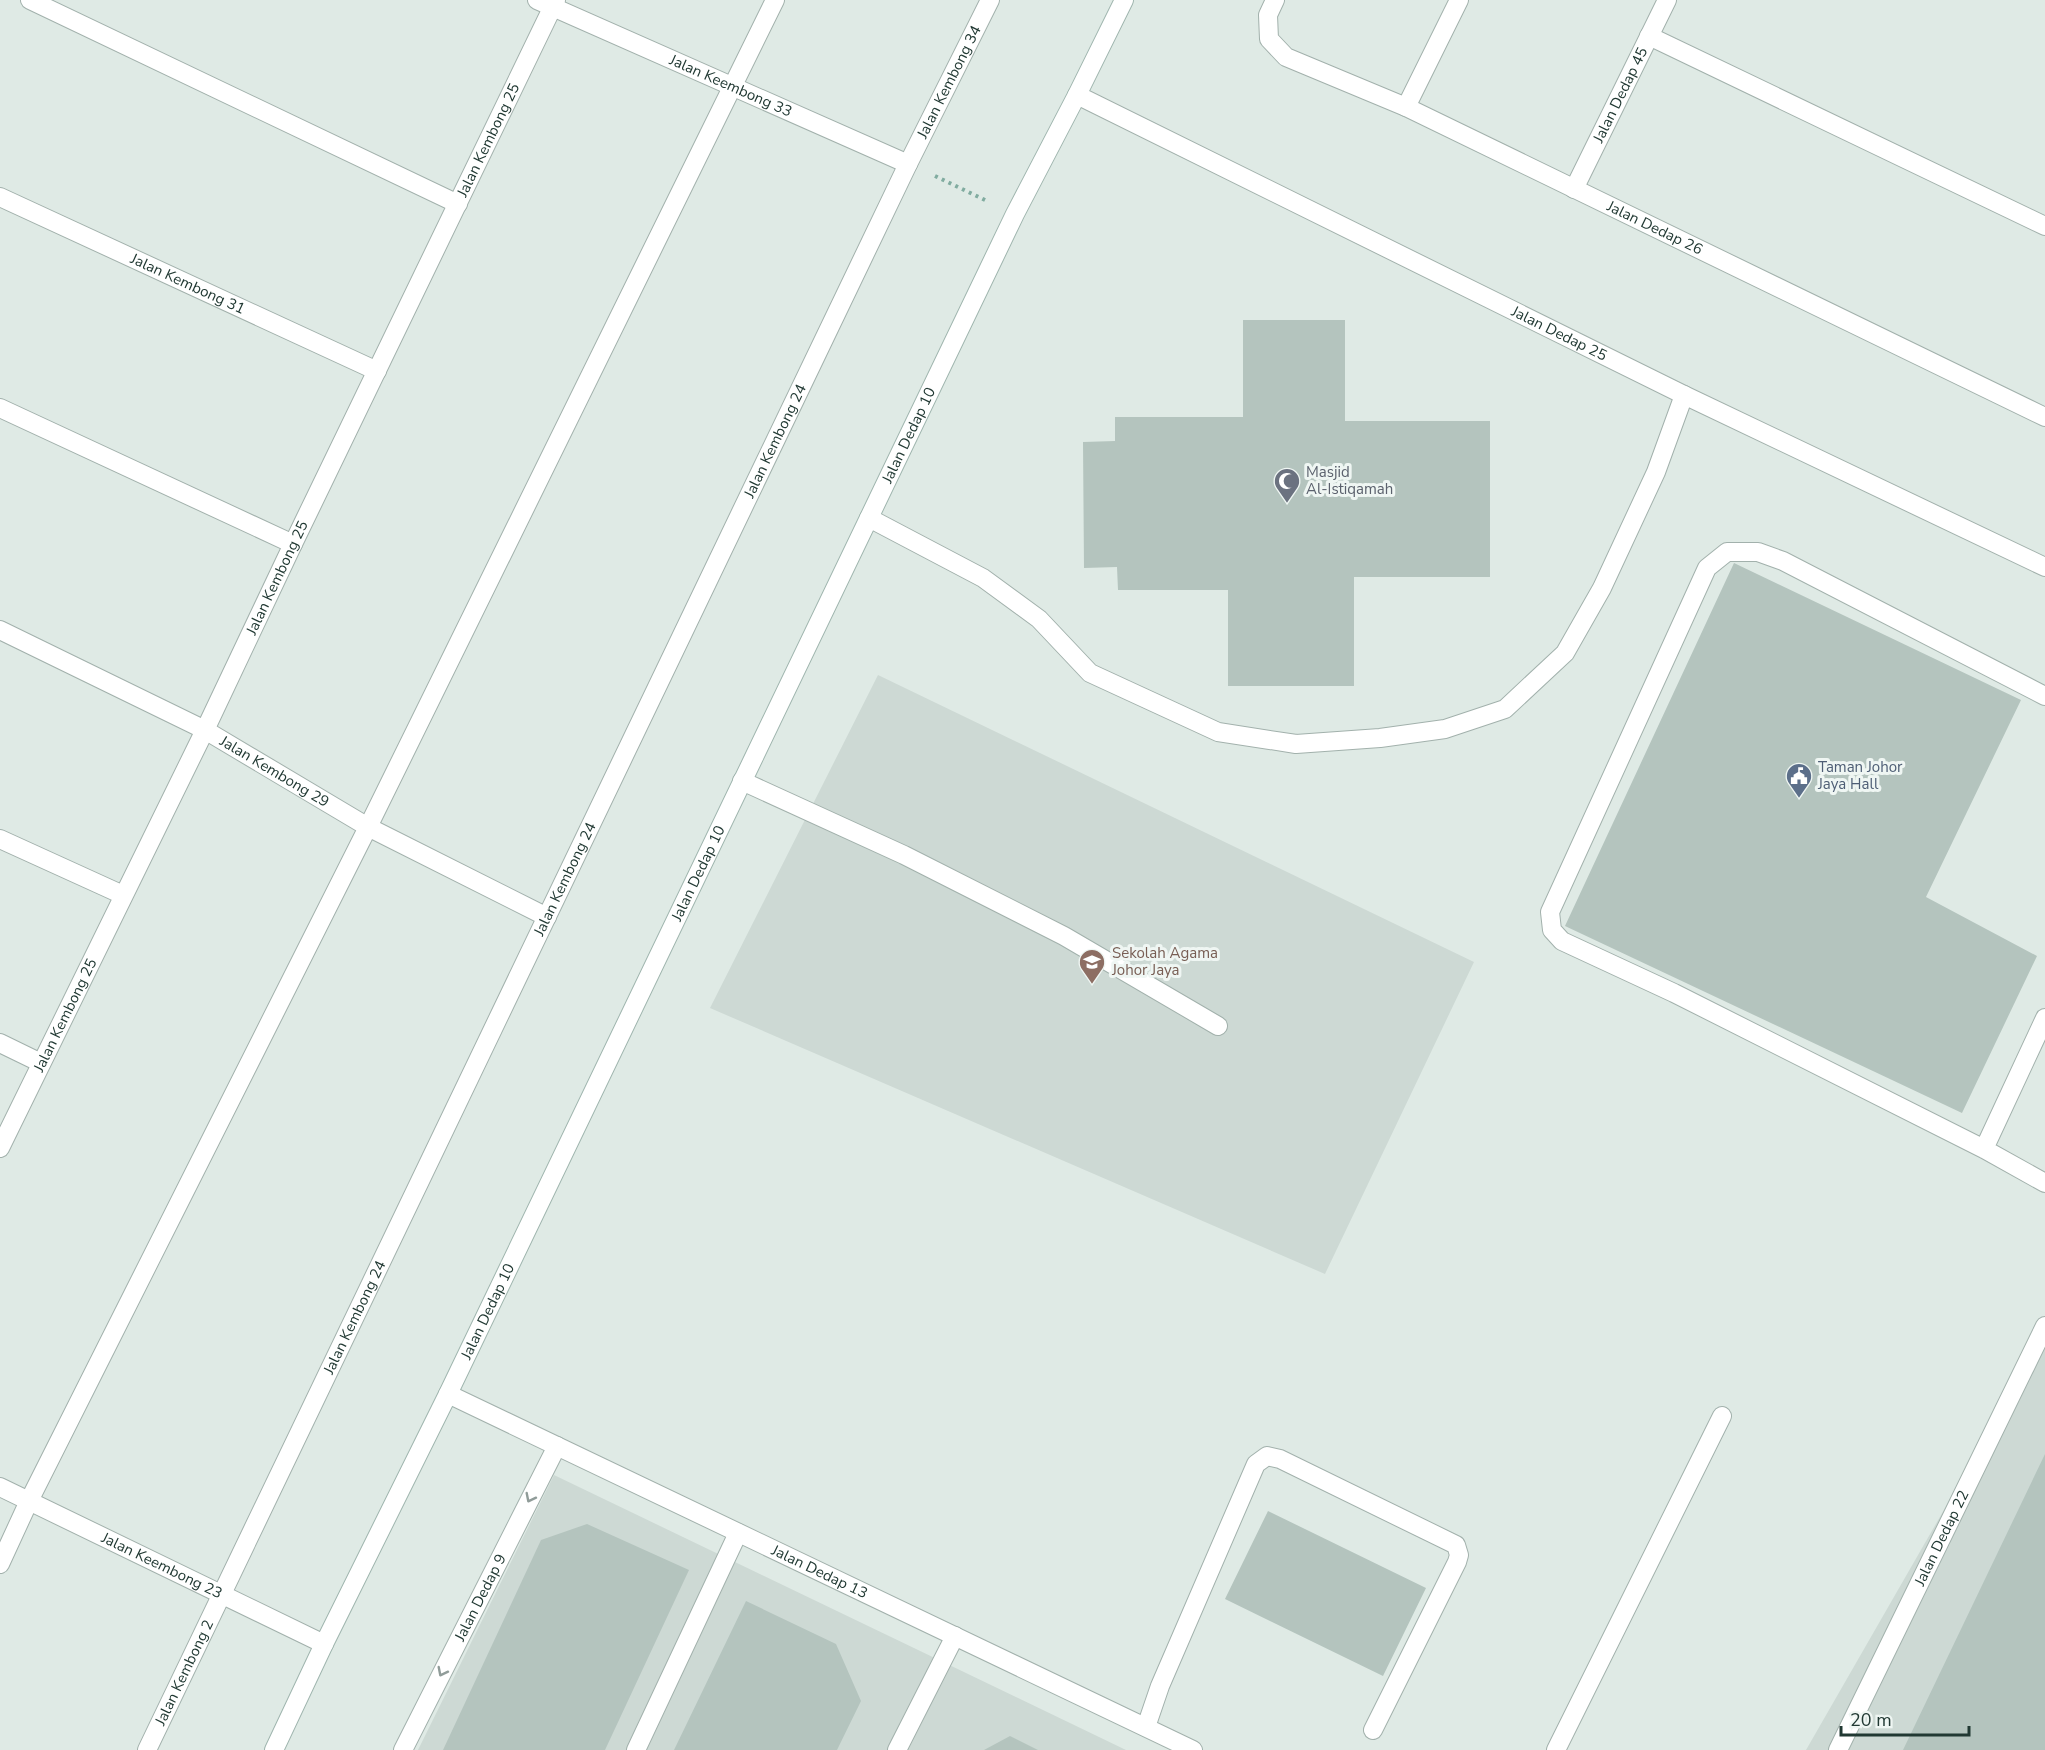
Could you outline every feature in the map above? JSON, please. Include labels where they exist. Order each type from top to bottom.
[{"type":"street","points":[[30,0],[458,204]]},
{"type":"street","points":[[0,1564],[29,1501],[368,827],[775,0]]},
{"type":"street","name":"Jalan Kembong 34","points":[[908,164],[990,0]]},
{"type":"street","name":"Jalan Dedap 10","points":[[274,1750],[448,1394],[1015,214],[1124,0]]},
{"type":"street","name":"Jalan Dedap 26","points":[[1275,0],[1268,15],[1269,39],[1286,57],[1406,107],[2045,417]]},
{"type":"street","points":[[1406,107],[1459,0]]},
{"type":"street","name":"Jalan Dedap 45","points":[[1574,189],[1667,0]]},
{"type":"street","name":"Jalan Kembong 25","points":[[0,1148],[206,730],[293,544],[458,204],[549,2]]},
{"type":"street","name":"Jalan Keembong 33","points":[[549,2],[908,164]]},
{"type":"street","points":[[1649,36],[2045,226]]},
{"type":"street","name":"Jalan Dedap 25","points":[[1077,95],[1684,395],[2045,567]]},
{"type":"street","name":"Jalan Kembong 24","points":[[220,1595],[908,164]]},
{"type":"street","name":"Jalan Kembong 31","points":[[0,197],[377,371]]},
{"type":"street","points":[[869,518],[983,578],[1039,619],[1090,673],[1218,732],[1296,744],[1380,738],[1445,729],[1505,709],[1565,652],[1602,588],[1656,472],[1684,395]]},
{"type":"street","points":[[0,408],[293,544]]},
{"type":"street","points":[[2045,696],[1782,561],[1758,552],[1727,552],[1707,568],[1550,912],[1552,930],[1562,940],[1674,993],[1984,1149],[2045,1183]]},
{"type":"street","name":"Jalan Kembong 29","points":[[0,630],[206,730],[368,827],[547,916]]},
{"type":"street","points":[[742,781],[904,855],[1064,936],[1218,1026]]},
{"type":"street","points":[[0,839],[123,895]]},
{"type":"street","points":[[1984,1149],[2045,1018]]},
{"type":"street","points":[[0,1043],[41,1063]]},
{"type":"street","name":"Jalan Dedap 22","points":[[1839,1750],[2045,1326]]},
{"type":"street","name":"Jalan Dedap 13","points":[[448,1394],[1193,1750]]},
{"type":"street","points":[[1556,1750],[1722,1416]]},
{"type":"street","name":"Jalan Dedap 9","points":[[403,1750],[557,1446]]},
{"type":"street","points":[[1146,1727],[1161,1686],[1256,1464],[1267,1456],[1280,1459],[1456,1545],[1460,1555],[1373,1730]]},
{"type":"street","name":"Jalan Keembong 23","points":[[0,1487],[324,1644]]},
{"type":"street","points":[[636,1750],[738,1533]]},
{"type":"street","name":"Jalan Kembong 2","points":[[147,1750],[220,1595]]},
{"type":"street","points":[[897,1750],[955,1636]]},
{"type":"path","points":[[908,164],[1015,214]]},
{"type":"shaded area","name":"Sekolah Agama Johor Jaya","points":[[878,675],[1474,962],[1325,1274],[710,1008]]},
{"type":"shaded area","points":[[2045,1334],[2045,1750],[1806,1750]]},
{"type":"shaded area","points":[[554,1475],[1126,1750],[418,1750]]},
{"type":"building","name":"Masjid Al-Istiqamah","points":[[1243,320],[1345,320],[1345,421],[1490,421],[1490,577],[1354,577],[1354,686],[1228,686],[1228,590],[1118,590],[1117,567],[1084,568],[1083,442],[1115,441],[1115,417],[1243,417]]},
{"type":"building","name":"Taman Johor Jaya Hall","points":[[1734,563],[2021,700],[1926,897],[2037,956],[1962,1113],[1565,926]]},
{"type":"building","points":[[2045,1454],[2045,1750],[1903,1750]]},
{"type":"building","points":[[1268,1511],[1426,1588],[1383,1676],[1225,1599]]},
{"type":"building","points":[[587,1524],[689,1570],[605,1750],[443,1750],[541,1540]]},
{"type":"building","points":[[746,1601],[836,1644],[861,1701],[837,1750],[674,1750]]},
{"type":"building","points":[[1010,1736],[1038,1750],[984,1750]]},
{"type":"place","name":"Masjid Al-Istiqamah","points":[[1287,504]]},
{"type":"place","name":"Taman Johor Jaya Hall","points":[[1799,799]]},
{"type":"place","name":"Sekolah Agama Johor Jaya","points":[[1092,985]]}]
